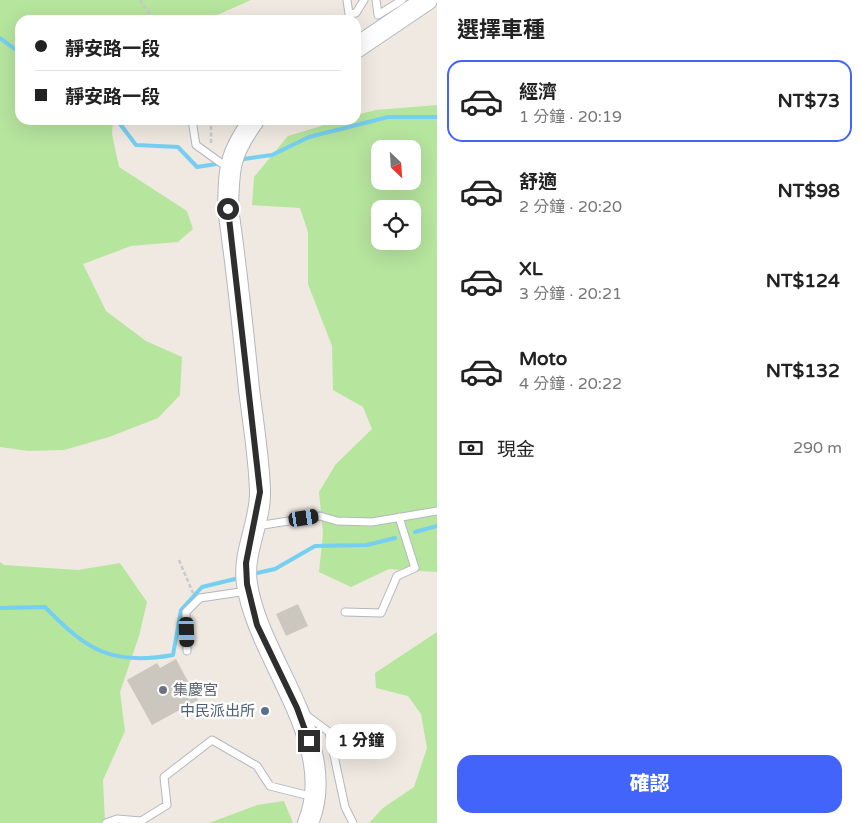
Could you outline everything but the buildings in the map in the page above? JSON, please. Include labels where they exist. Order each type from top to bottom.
[{"type":"main road","points":[[361,44],[417,1]]},
{"type":"main road","points":[[250,125],[239,140],[228,168],[228,209],[260,492],[255,526],[246,563],[249,590],[257,625],[297,708],[309,741],[314,774],[314,797],[308,823]]},
{"type":"lane","points":[[347,0],[349,14],[356,14],[364,0]]},
{"type":"lane","points":[[376,0],[378,14],[417,1]]},
{"type":"lane","points":[[193,125],[196,145],[228,168]]},
{"type":"lane","points":[[255,526],[320,516],[337,521],[372,522],[437,511]]},
{"type":"lane","points":[[345,612],[381,613],[397,576],[414,568],[399,517]]},
{"type":"lane","points":[[187,651],[186,612],[200,598],[249,590]]},
{"type":"lane","points":[[297,708],[329,732],[345,807],[353,823]]},
{"type":"lane","points":[[106,823],[117,819],[141,821],[167,805],[164,776],[212,740],[257,766],[270,786],[314,797]]},
{"type":"path","points":[[140,0],[150,15]]},
{"type":"path","points":[[179,560],[197,601]]},
{"type":"green space","points":[[0,0],[251,0],[217,15],[15,15],[15,125],[113,125],[112,134],[119,167],[187,211],[193,229],[178,242],[131,246],[83,264],[106,311],[146,341],[182,357],[180,395],[158,418],[109,437],[64,450],[28,451],[0,447]]},
{"type":"green space","points":[[437,105],[437,572],[389,569],[351,587],[319,572],[323,533],[319,492],[336,464],[372,429],[363,407],[333,390],[332,346],[308,284],[308,232],[300,208],[252,205],[254,177],[288,136],[324,125],[361,125],[361,114],[376,110]]},
{"type":"green space","points":[[0,562],[4,565],[78,570],[120,563],[147,602],[139,636],[120,692],[125,731],[103,780],[105,823],[0,823]]},
{"type":"green space","points":[[437,632],[437,823],[369,823],[383,808],[414,787],[427,748],[421,714],[408,696],[376,688],[375,673]]},
{"type":"green space","points":[[284,801],[293,823],[209,823],[257,805]]},
{"type":"waterway","points":[[0,38],[15,49]]},
{"type":"waterway","points":[[361,124],[388,117],[437,117]]},
{"type":"waterway","points":[[121,125],[136,145],[178,147],[197,167],[216,164]]},
{"type":"waterway","points":[[244,159],[272,155],[309,137],[356,125]]},
{"type":"waterway","points":[[415,532],[437,526]]},
{"type":"waterway","points":[[257,573],[275,569],[315,546],[367,545],[395,538]]},
{"type":"waterway","points":[[0,608],[45,607],[74,634],[101,651],[116,656],[151,658],[173,655],[181,610],[202,587],[235,579]]},
{"type":"place","name":"集慶宮","points":[[163,690]]},
{"type":"place","name":"中民派出所","points":[[265,711]]},
{"type":"route","points":[[228,209],[234,247],[260,492],[255,526],[246,563],[247,584],[257,625],[297,708],[309,741]]}]
